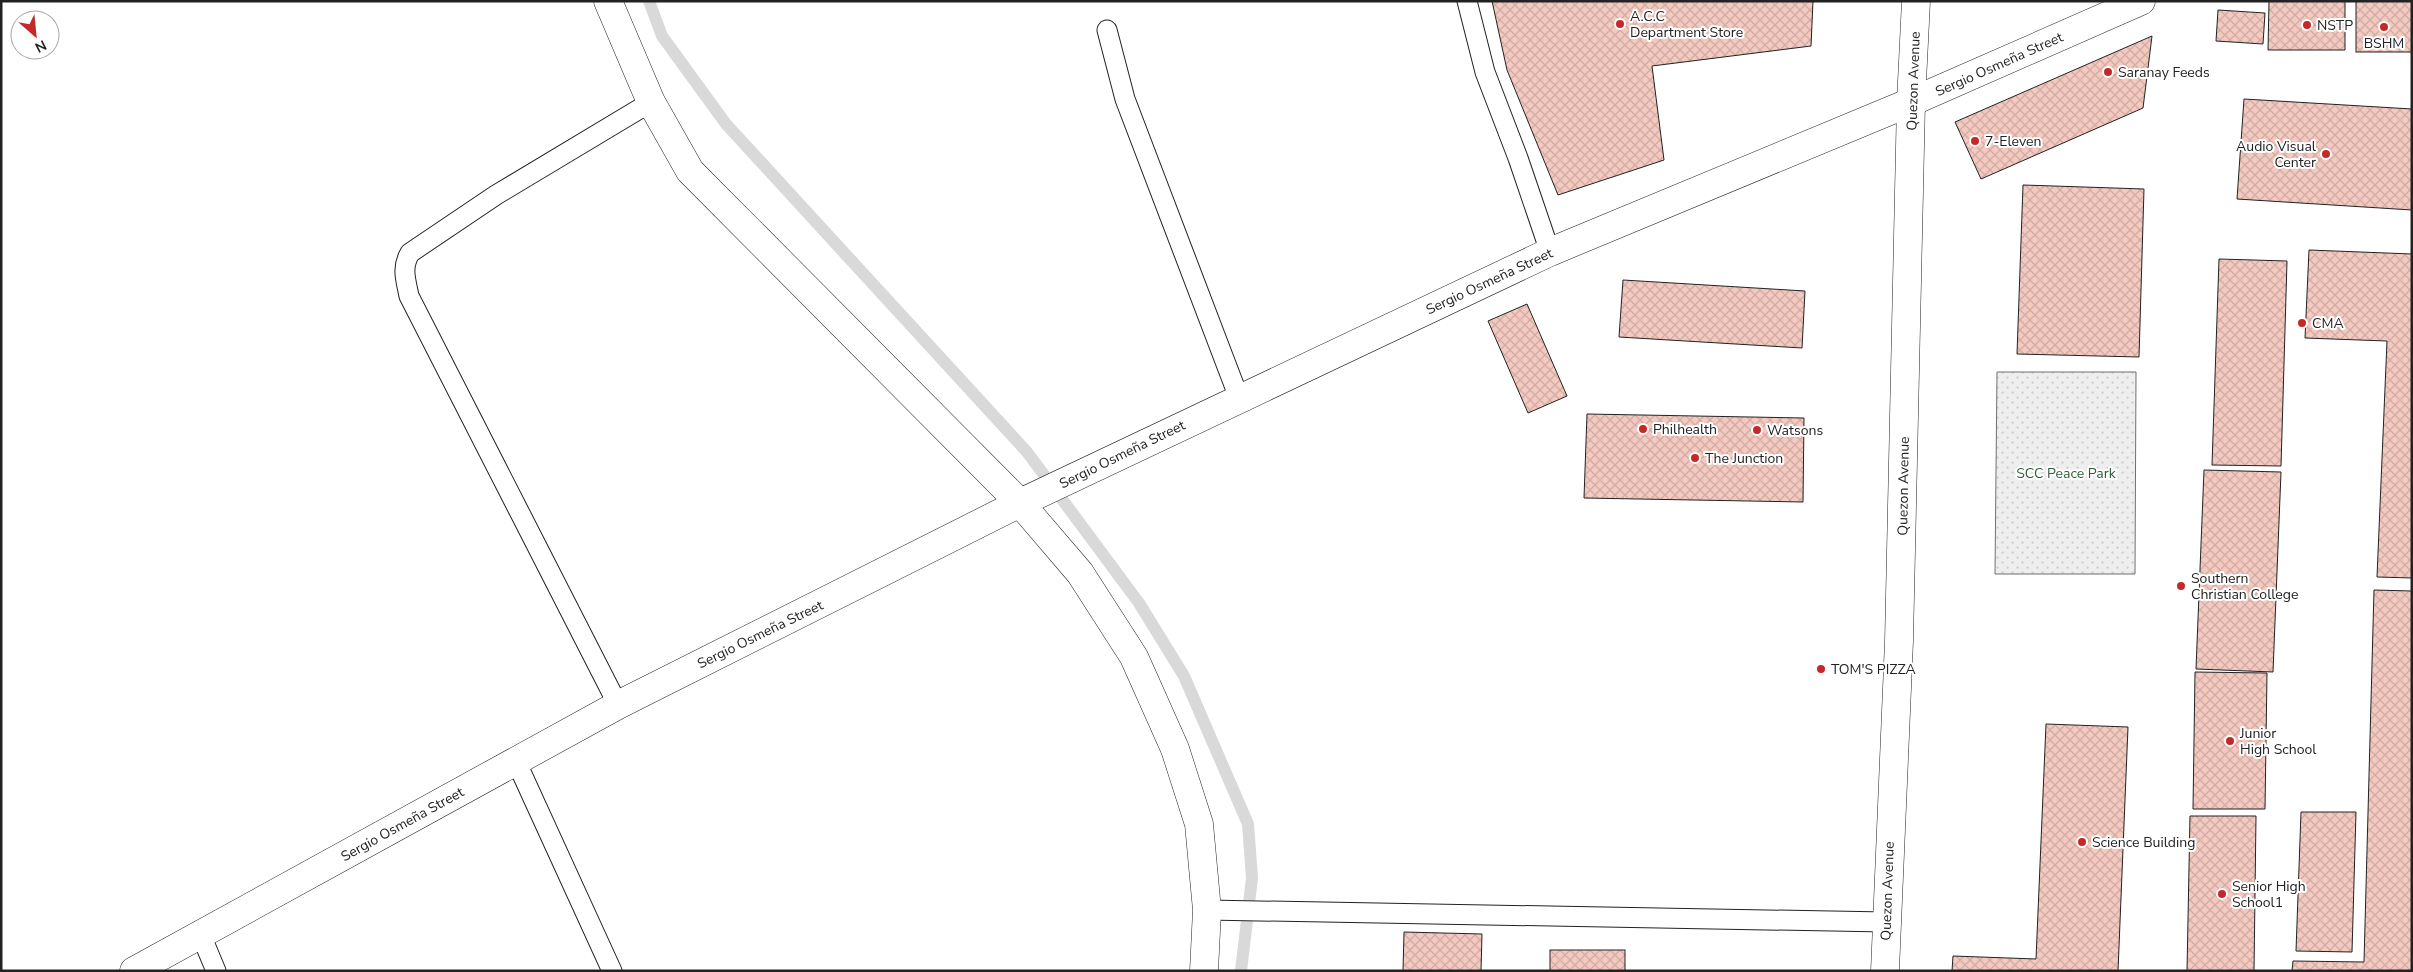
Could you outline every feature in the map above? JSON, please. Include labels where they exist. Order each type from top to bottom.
[{"type":"street","points":[[608,1],[651,102],[690,171],[1020,503],[1080,573],[1138,665],[1175,749],[1199,824],[1218,910],[1204,971]]},
{"type":"street","name":"Quezon Avenue","points":[[1885,971],[1899,641],[1911,102],[1916,1]]},
{"type":"street","name":"Sergio Osmeña Street","points":[[134,971],[618,705],[1020,503],[1550,252],[1911,102],[2141,1]]},
{"type":"lane","points":[[1467,1],[1485,72],[1518,158],[1550,252]]},
{"type":"lane","points":[[1107,30],[1125,99],[1239,398]]},
{"type":"lane","points":[[618,705],[409,296],[404,272],[405,262],[410,253],[496,195],[651,102]]},
{"type":"lane","points":[[516,761],[612,971]]},
{"type":"lane","points":[[1218,910],[1886,922]]},
{"type":"lane","points":[[201,935],[216,971]]},
{"type":"green space","name":"SCC Peace Park","points":[[1997,372],[2136,372],[2135,574],[1995,574]]},
{"type":"building","points":[[1492,1],[1813,1],[1811,46],[1652,66],[1664,160],[1558,195],[1507,70]]},
{"type":"building","name":"NSTP","points":[[2269,1],[2345,1],[2345,50],[2268,50]]},
{"type":"building","name":"BSHM","points":[[2356,1],[2412,1],[2412,52],[2356,52]]},
{"type":"building","points":[[2218,10],[2265,13],[2263,44],[2216,41]]},
{"type":"building","name":"Saranay Feeds","points":[[2152,36],[2143,108],[1981,179],[1955,122]]},
{"type":"building","name":"Audio Visual Center","points":[[2244,99],[2412,109],[2412,210],[2237,199]]},
{"type":"building","points":[[2023,185],[2144,189],[2139,357],[2017,354]]},
{"type":"building","points":[[2309,250],[2412,254],[2412,578],[2377,577],[2387,341],[2305,338]]},
{"type":"building","points":[[2219,259],[2287,261],[2281,466],[2212,465]]},
{"type":"building","points":[[1623,280],[1805,291],[1802,348],[1619,337]]},
{"type":"building","points":[[1527,304],[1567,396],[1528,413],[1488,321]]},
{"type":"building","name":"The Junction","points":[[1587,414],[1804,418],[1803,502],[1584,498]]},
{"type":"building","points":[[2204,470],[2281,472],[2273,672],[2196,669]]},
{"type":"building","points":[[2374,590],[2412,591],[2412,971],[2292,971],[2293,961],[2364,962]]},
{"type":"building","name":"Junior High School","points":[[2195,672],[2267,673],[2265,809],[2193,809]]},
{"type":"building","name":"Science Building","points":[[2046,724],[2128,727],[2118,971],[1952,971],[1953,956],[2036,959]]},
{"type":"building","points":[[2301,812],[2356,812],[2352,952],[2296,951]]},
{"type":"building","name":"Senior High School1","points":[[2190,816],[2256,816],[2254,971],[2187,971]]},
{"type":"building","points":[[1404,932],[1482,934],[1481,971],[1403,971]]},
{"type":"building","points":[[1550,950],[1625,950],[1625,971],[1550,971]]},
{"type":"waterway","points":[[649,1],[662,36],[726,124],[1027,452],[1139,603],[1184,676],[1248,824],[1252,878],[1241,971]]},
{"type":"place","name":"A.C.C Department Store","points":[[1620,24]]},
{"type":"place","name":"NSTP","points":[[2307,25]]},
{"type":"place","name":"BSHM","points":[[2384,27]]},
{"type":"place","name":"Saranay Feeds","points":[[2108,72]]},
{"type":"place","name":"7-Eleven","points":[[1975,141]]},
{"type":"place","name":"Audio Visual Center","points":[[2326,154]]},
{"type":"place","name":"CMA","points":[[2302,323]]},
{"type":"place","name":"Philhealth","points":[[1643,429]]},
{"type":"place","name":"Watsons","points":[[1757,430]]},
{"type":"place","name":"The Junction","points":[[1695,458]]},
{"type":"place","name":"Southern Christian College","points":[[2181,586]]},
{"type":"place","name":"TOM'S PIZZA","points":[[1821,669]]},
{"type":"place","name":"Junior High School","points":[[2230,741]]},
{"type":"place","name":"Science Building","points":[[2082,842]]},
{"type":"place","name":"Senior High School1","points":[[2222,894]]}]
